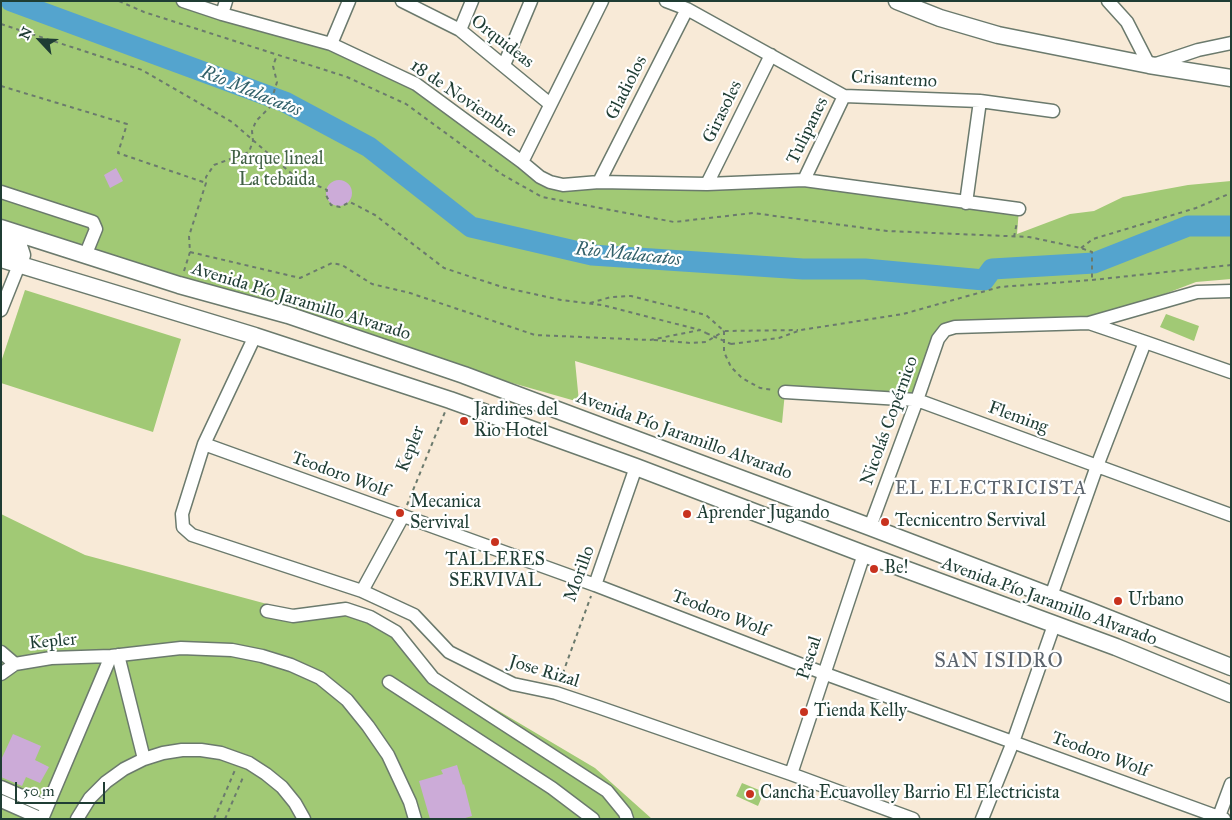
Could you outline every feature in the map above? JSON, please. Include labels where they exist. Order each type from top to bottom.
[{"type":"main road","points":[[897,1],[940,18],[998,35],[1151,66],[1231,78]]},
{"type":"main road","name":"Avenida Pío Jaramillo Alvarado","points":[[1,228],[179,285],[288,315],[464,375],[870,526],[1231,667]]},
{"type":"main road","points":[[1,243],[20,249],[22,255],[19,265]]},
{"type":"main road","name":"Avenida Pío Jaramillo Alvarado","points":[[1,259],[255,336],[450,400],[636,467],[1054,626],[1116,647],[1231,694]]},
{"type":"street","name":"18 de Noviembre","points":[[183,1],[222,14],[331,44],[416,84],[540,177],[550,182],[563,185],[599,182],[707,184],[804,180],[1019,209]]},
{"type":"street","points":[[222,14],[226,1]]},
{"type":"street","points":[[331,44],[348,1]]},
{"type":"street","points":[[460,30],[472,1]]},
{"type":"street","points":[[504,65],[530,1]]},
{"type":"street","points":[[522,162],[602,1]]},
{"type":"street","name":"Crisantemo","points":[[666,1],[687,9],[844,96],[980,102],[1053,111]]},
{"type":"street","points":[[1108,1],[1127,22],[1151,66],[1198,50],[1231,42]]},
{"type":"street","name":"Orquideas","points":[[408,2],[460,30],[550,104]]},
{"type":"street","name":"Gladiolos","points":[[599,182],[687,9]]},
{"type":"street","name":"Girasoles","points":[[707,184],[771,55]]},
{"type":"street","name":"Tulipanes","points":[[804,180],[844,96]]},
{"type":"street","points":[[966,203],[980,102]]},
{"type":"street","points":[[1,192],[93,222],[96,229],[85,256]]},
{"type":"street","points":[[1,310],[19,265]]},
{"type":"street","points":[[1089,323],[1197,292],[1231,291]]},
{"type":"street","points":[[1089,323],[1231,372]]},
{"type":"street","name":"Nicolás Copérnico","points":[[870,526],[938,339],[945,330],[956,327],[1089,323]]},
{"type":"street","points":[[204,444],[255,336]]},
{"type":"street","points":[[1051,596],[1097,466],[1145,342]]},
{"type":"street","name":"Fleming","points":[[785,392],[917,400],[1231,515]]},
{"type":"street","name":"Teodoro Wolf","points":[[204,444],[595,585],[823,673],[1220,818]]},
{"type":"street","name":"Jose Rizal","points":[[204,444],[182,514],[184,527],[192,535],[362,592],[414,615],[430,629],[449,652],[519,686],[556,693],[791,774],[913,819]]},
{"type":"street","name":"Morillo","points":[[595,585],[636,467]]},
{"type":"street","points":[[362,592],[403,516]]},
{"type":"street","name":"Pascal","points":[[791,774],[864,554]]},
{"type":"street","points":[[267,611],[293,616],[346,610],[370,617],[396,632],[433,678],[607,791],[625,813],[627,819]]},
{"type":"street","points":[[982,819],[1054,626]]},
{"type":"street","name":"Kepler","points":[[1,674],[15,664],[51,658],[114,655],[181,648],[232,650],[262,656],[291,665],[320,678],[347,700],[368,726],[388,755],[410,802],[415,819]]},
{"type":"street","points":[[1,652],[15,664]]},
{"type":"street","points":[[114,655],[144,758]]},
{"type":"street","points":[[44,815],[114,655]]},
{"type":"street","points":[[389,682],[552,788],[593,819]]},
{"type":"street","points":[[77,819],[90,798],[124,768],[144,758],[182,750],[221,753],[244,761],[266,774],[282,787],[295,803],[304,819]]},
{"type":"street","points":[[1220,818],[1231,784]]},
{"type":"street","points":[[1,787],[44,815]]},
{"type":"street","points":[[1,801],[44,815]]},
{"type":"path","points":[[1,24],[142,70],[232,122],[292,174],[327,190],[326,195],[331,205],[340,207],[350,202],[375,215],[444,268],[502,287],[561,300],[602,305],[700,330],[731,344],[779,338],[801,330]]},
{"type":"path","points":[[179,285],[190,252],[189,236],[206,183],[206,177],[214,165],[249,152],[253,141],[252,131],[256,121],[269,108],[277,82],[273,66],[277,55]]},
{"type":"path","points":[[1,86],[127,124],[118,153],[206,183]]},
{"type":"path","points":[[1081,248],[1093,239],[1196,208],[1231,193]]},
{"type":"path","points":[[1014,237],[1019,209]]},
{"type":"path","points":[[190,252],[300,278],[332,263],[342,265],[372,284],[410,293],[535,335],[691,343],[706,342],[724,331],[801,330],[903,314],[1000,287],[1092,280],[1231,264]]},
{"type":"path","points":[[1092,252],[1092,280]]},
{"type":"path","points":[[588,304],[610,297],[631,296],[706,315],[724,331],[724,352],[731,367],[742,378],[760,388],[785,392]]},
{"type":"path","points":[[650,340],[700,330]]},
{"type":"path","name":"Kepler","points":[[403,516],[450,400]]},
{"type":"path","name":"Morillo","points":[[556,693],[595,585]]},
{"type":"path","points":[[214,819],[244,761]]},
{"type":"path","points":[[225,819],[244,761]]},
{"type":"green space","name":"Parque lineal La tebaida","points":[[1,1],[183,1],[331,44],[416,84],[551,182],[804,180],[1019,209],[1017,234],[1070,214],[1094,211],[1123,197],[1188,185],[1231,181],[1231,279],[1196,282],[1089,323],[945,330],[917,400],[785,392],[782,423],[575,361],[579,402],[361,340],[1,228]]},
{"type":"green space","points":[[25,290],[181,339],[153,432],[1,383],[1,362]]},
{"type":"green space","points":[[1166,314],[1199,326],[1194,341],[1160,327]]},
{"type":"green space","points":[[1,514],[85,555],[293,611],[342,602],[391,627],[438,675],[595,768],[652,819],[1,819]]},
{"type":"green space","name":"Cancha Ecuavolley Barrio El Electricista","points":[[742,783],[764,792],[758,806],[736,796]]},
{"type":"building","points":[[116,168],[123,181],[110,188],[104,175]]},
{"type":"building","points":[[339,180],[348,184],[352,193],[348,202],[339,206],[330,202],[326,193],[330,184]]},
{"type":"building","points":[[13,734],[41,746],[35,760],[49,767],[40,783],[26,777],[22,786],[1,777],[1,760]]},
{"type":"building","points":[[457,765],[472,816],[462,819],[430,819],[419,781],[443,774],[441,770]]},
{"type":"waterway","name":"Rio Malacatos","points":[[11,1],[285,102],[369,147],[471,227],[592,255],[803,269],[865,269],[984,280],[992,269],[1094,263],[1188,226],[1231,226]]},
{"type":"place","name":"Jardines del Rio Hotel","points":[[464,421]]},
{"type":"place","name":"Mecanica Servival","points":[[400,513]]},
{"type":"place","name":"Aprender Jugando","points":[[687,514]]},
{"type":"place","name":"Tecnicentro Servival","points":[[885,522]]},
{"type":"place","name":"TALLERES SERVIVAL","points":[[495,542]]},
{"type":"place","name":"Be!","points":[[874,569]]},
{"type":"place","name":"Urbano","points":[[1118,601]]},
{"type":"place","name":"Tienda Kelly","points":[[804,712]]},
{"type":"place","name":"Cancha Ecuavolley Barrio El Electricista","points":[[750,794]]},
{"type":"district","name":"EL ELECTRICISTA","points":[[991,489]]},
{"type":"district","name":"SAN ISIDRO","points":[[999,662]]}]
